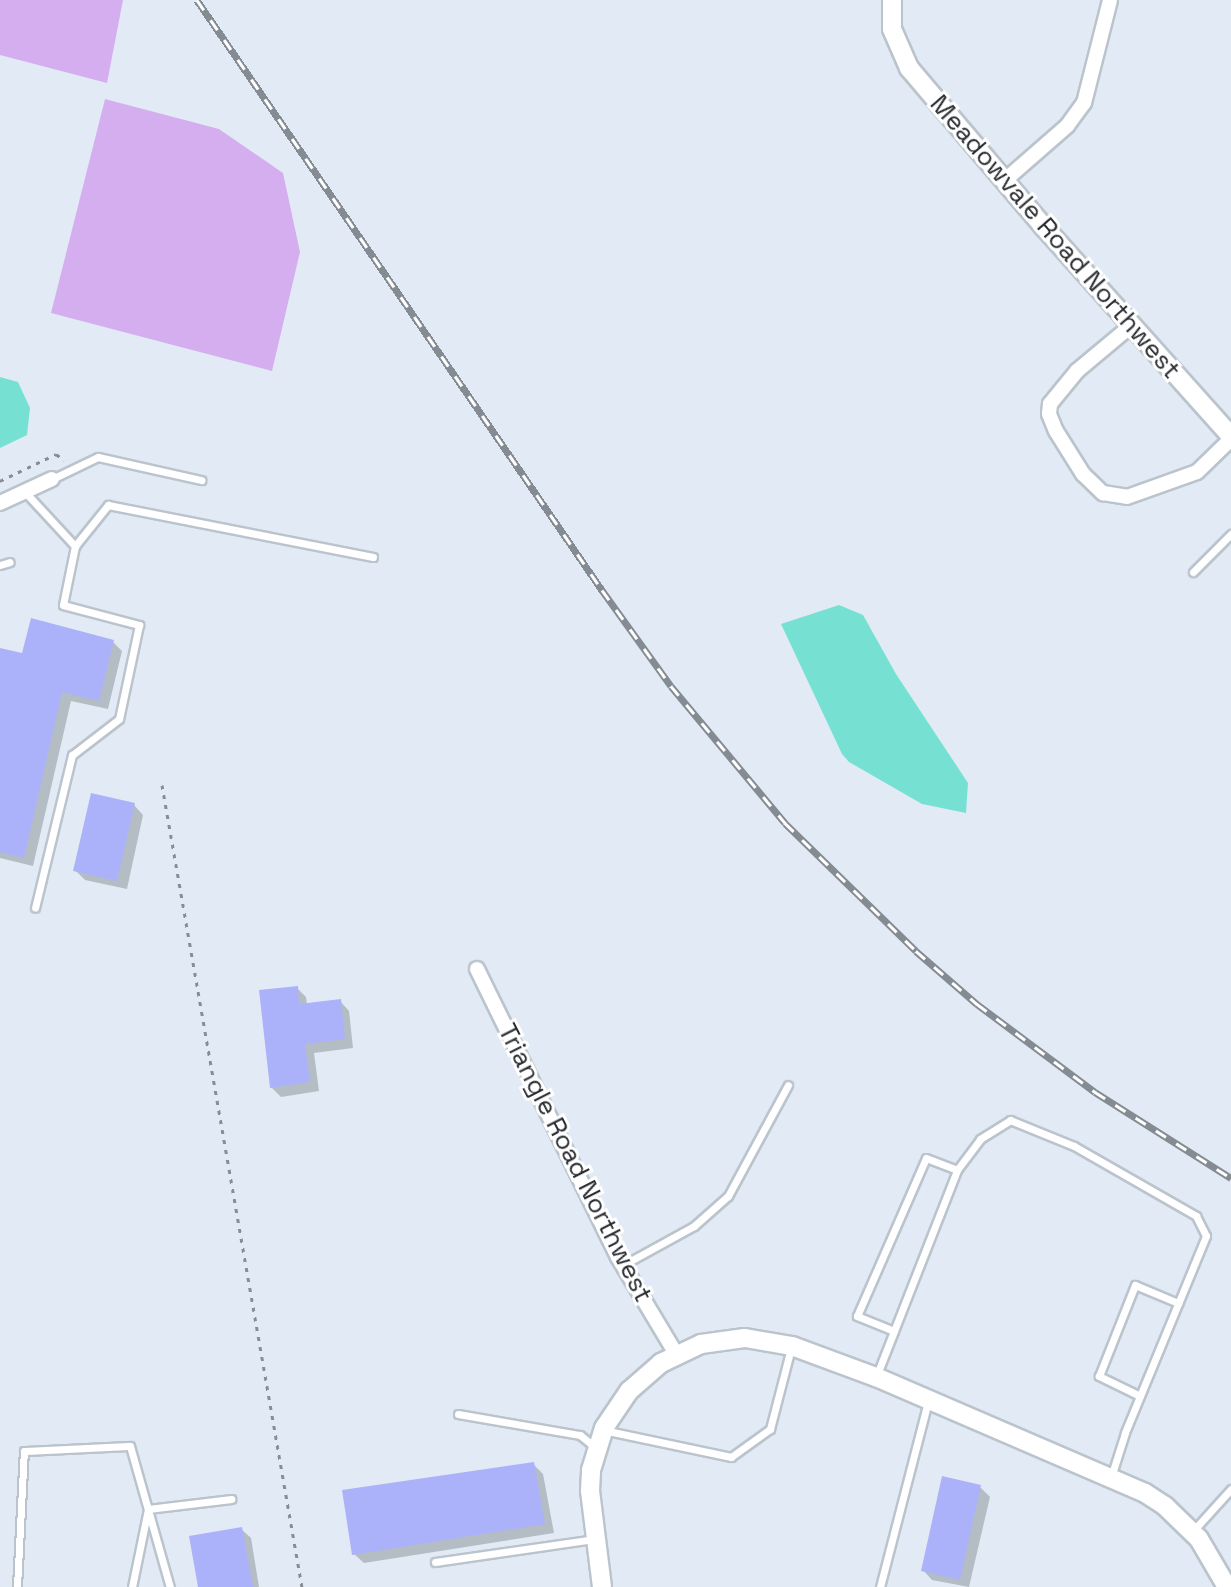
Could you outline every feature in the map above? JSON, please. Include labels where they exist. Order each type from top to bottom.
[{"type":"street","name":"Meadowvale Road Northwest","points":[[892,0],[892,29],[909,68],[1004,181],[1231,438]]},
{"type":"street","points":[[1004,181],[1067,126],[1084,103],[1110,0]]},
{"type":"street","points":[[1132,325],[1077,371],[1050,404],[1049,414],[1056,431],[1083,474],[1103,493],[1127,497],[1197,472],[1231,438]]},
{"type":"street","points":[[0,503],[52,479]]},
{"type":"street","name":"Triangle Road Northwest","points":[[477,969],[623,1265],[676,1354]]},
{"type":"street","points":[[602,1587],[590,1491],[600,1439],[629,1391],[676,1354],[722,1339],[768,1340],[792,1346],[876,1377],[1111,1477],[1165,1506],[1213,1558],[1227,1587]]},
{"type":"lane","points":[[52,479],[98,457],[201,480]]},
{"type":"lane","points":[[25,492],[75,546]]},
{"type":"lane","points":[[35,908],[72,755],[119,719],[139,625],[63,605],[75,546],[108,505],[373,557]]},
{"type":"lane","points":[[1193,572],[1231,534]]},
{"type":"lane","points":[[0,565],[10,562]]},
{"type":"lane","points":[[623,1265],[694,1226],[728,1196],[788,1085]]},
{"type":"lane","points":[[876,1377],[957,1170],[980,1139],[1010,1120],[1074,1146],[1196,1216],[1206,1236],[1140,1396],[1111,1477]]},
{"type":"lane","points":[[894,1331],[857,1316],[862,1302],[926,1158],[957,1170]]},
{"type":"lane","points":[[1140,1396],[1099,1376],[1135,1285],[1178,1303]]},
{"type":"lane","points":[[458,1414],[600,1439],[731,1457],[770,1429],[792,1346]]},
{"type":"lane","points":[[880,1587],[928,1400]]},
{"type":"lane","points":[[17,1587],[24,1451],[130,1446],[170,1587]]},
{"type":"lane","points":[[1192,1532],[1231,1489]]},
{"type":"lane","points":[[148,1509],[231,1499]]},
{"type":"lane","points":[[132,1587],[148,1509]]},
{"type":"lane","points":[[435,1562],[595,1539]]},
{"type":"path","points":[[0,481],[56,454],[62,456],[71,470]]},
{"type":"path","points":[[162,785],[302,1587]]},
{"type":"shaded area","points":[[0,0],[123,0],[107,83],[0,55]]},
{"type":"shaded area","points":[[105,99],[219,129],[283,173],[300,252],[272,371],[51,313]]},
{"type":"shaded area","points":[[0,377],[18,382],[30,408],[27,435],[0,448]]},
{"type":"shaded area","points":[[839,605],[863,615],[896,674],[968,783],[966,813],[922,804],[849,762],[842,754],[781,624]]},
{"type":"building","points":[[31,618],[114,640],[99,701],[62,692],[24,858],[0,852],[0,648],[22,653]]},
{"type":"building","points":[[91,793],[135,803],[117,881],[73,871]]},
{"type":"building","points":[[298,986],[299,1004],[341,999],[345,1039],[305,1044],[310,1082],[270,1088],[259,990]]},
{"type":"building","points":[[534,1462],[545,1524],[352,1555],[342,1490]]},
{"type":"building","points":[[942,1476],[981,1485],[960,1580],[921,1571]]},
{"type":"building","points":[[242,1527],[253,1587],[198,1587],[189,1536]]},
{"type":"railway","points":[[197,0],[602,590],[671,686],[785,823],[916,951],[977,1004],[1095,1092],[1231,1178]]}]
